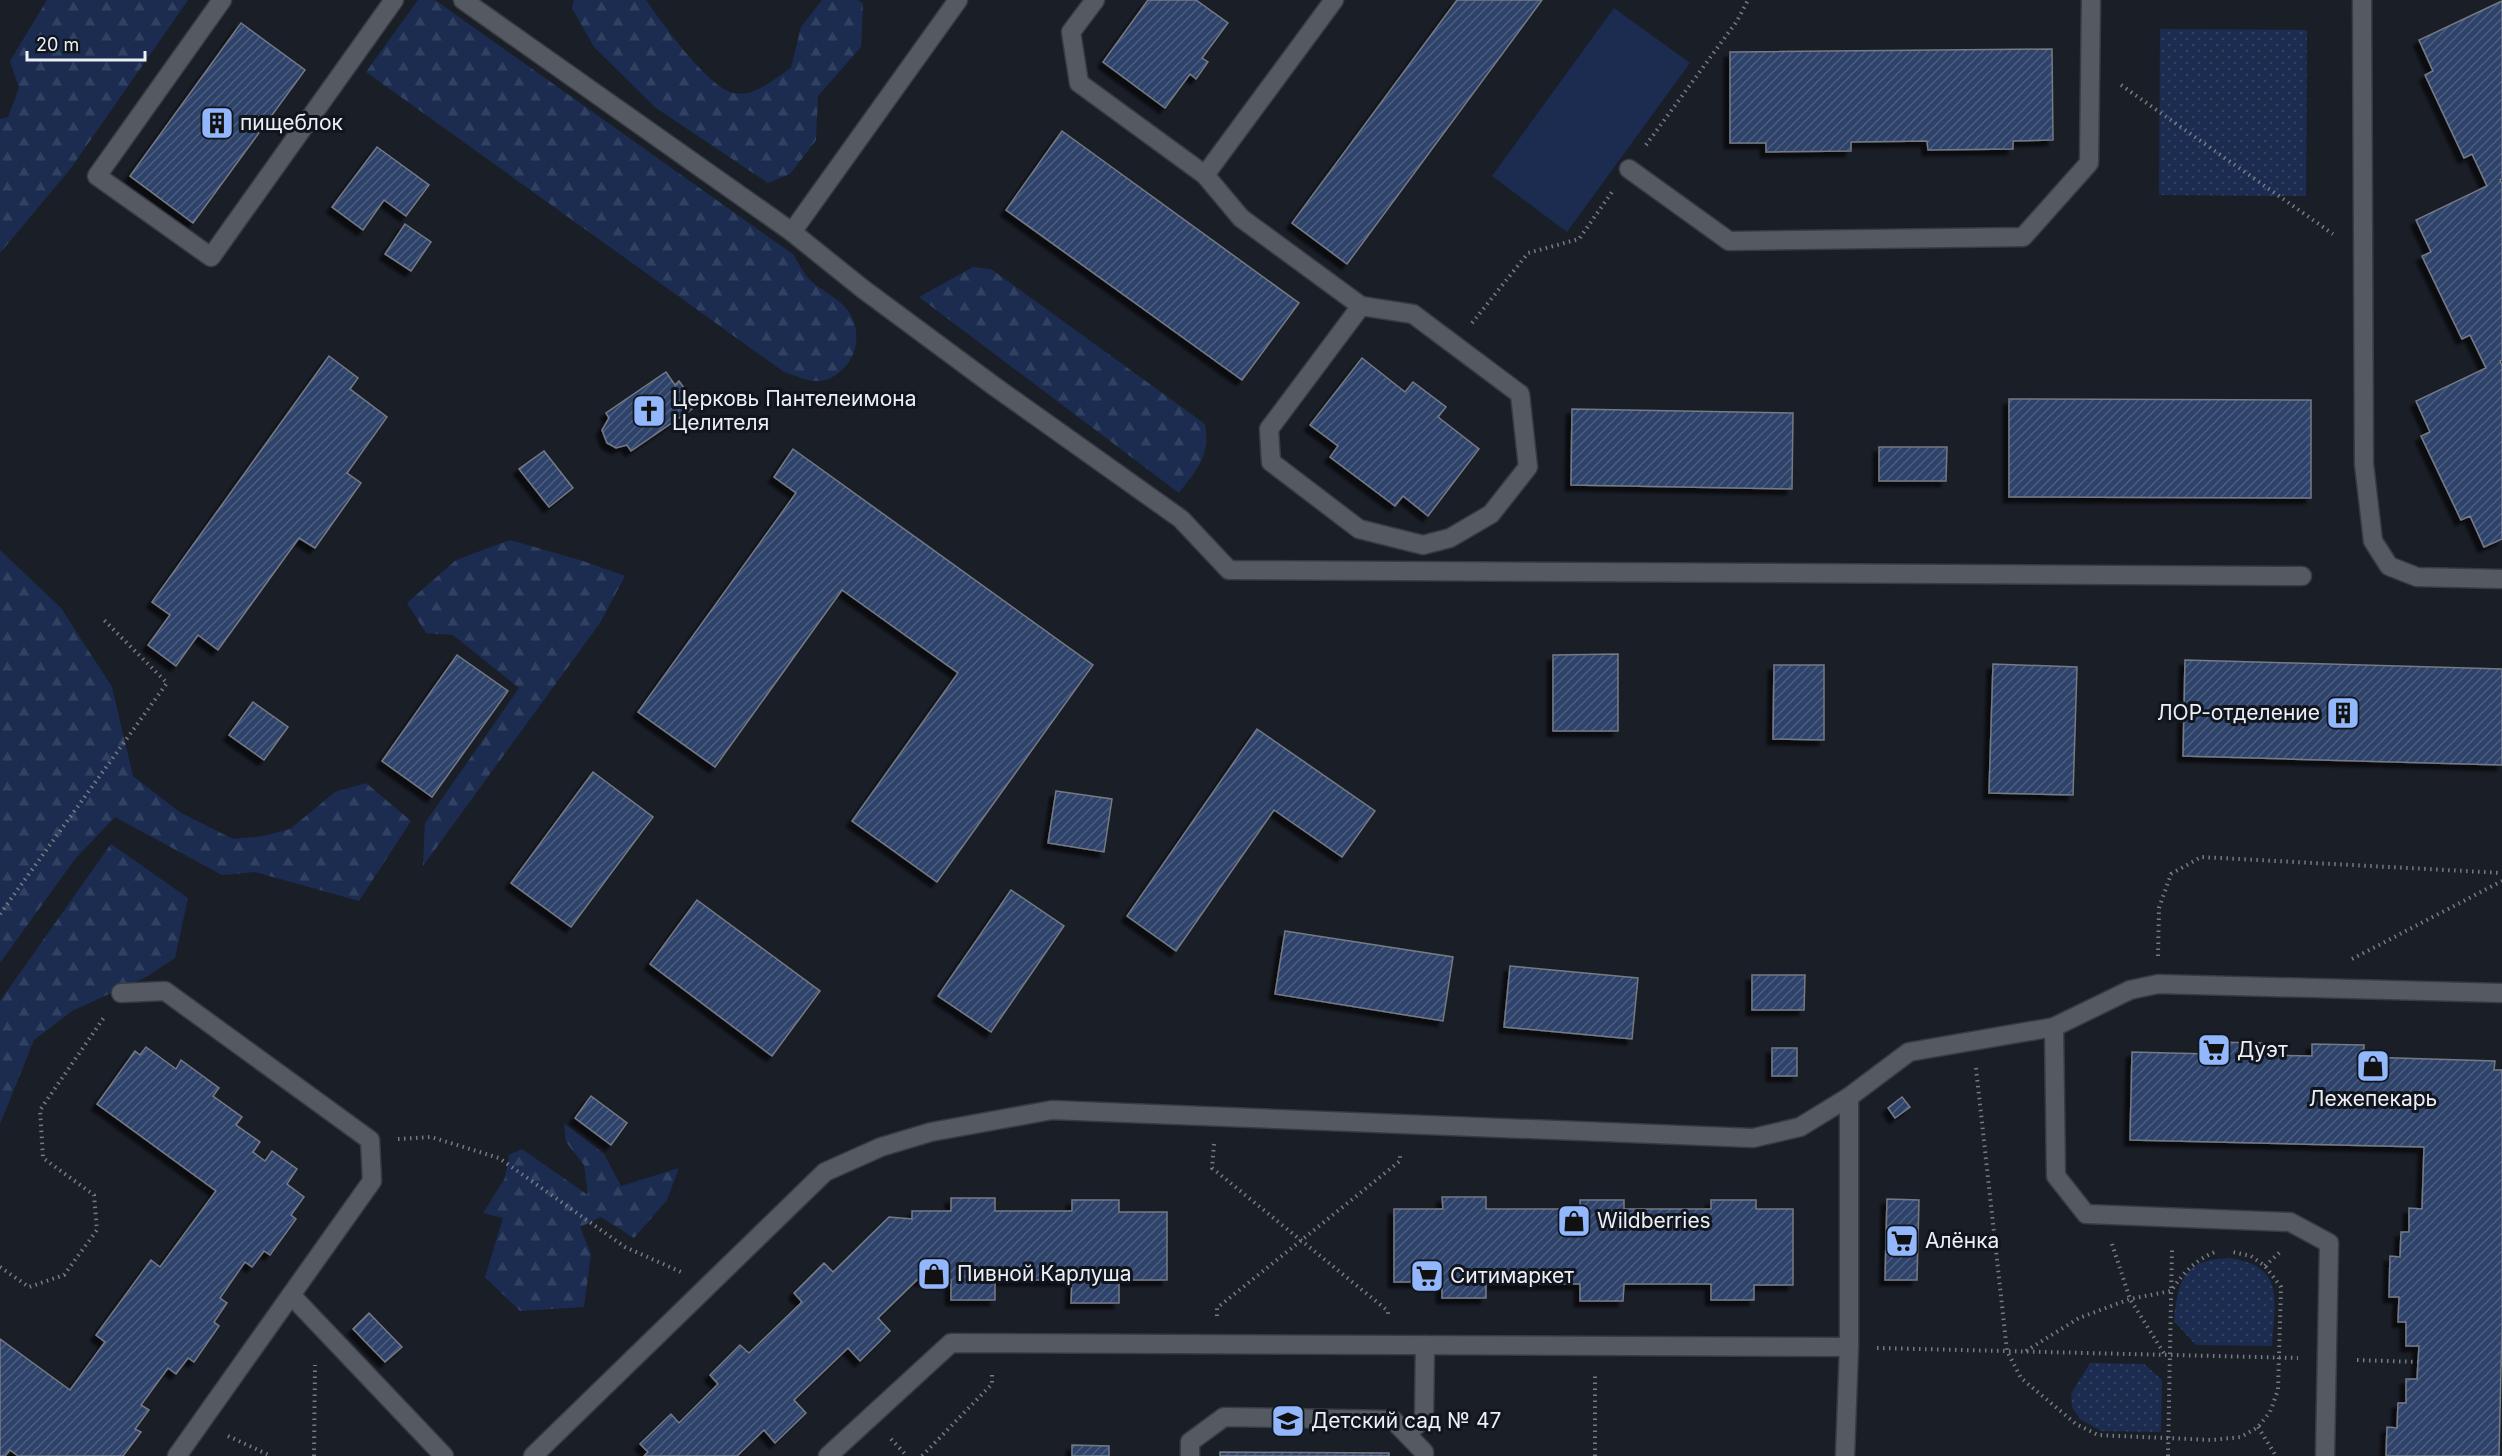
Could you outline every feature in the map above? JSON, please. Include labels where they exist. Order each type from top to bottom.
[{"type":"lane","points":[[222,0],[97,176],[211,256],[394,0]]},
{"type":"lane","points":[[463,0],[792,232],[863,289],[994,386],[1181,519],[1229,570],[1553,569],[2302,576]]},
{"type":"lane","points":[[792,232],[958,0]]},
{"type":"lane","points":[[1095,0],[1071,32],[1079,83],[1204,175],[1241,218],[1361,306],[1413,314],[1520,394],[1528,467],[1491,514],[1450,538],[1423,544],[1359,529],[1271,462],[1269,429],[1361,306]]},
{"type":"lane","points":[[1204,175],[1334,0]]},
{"type":"lane","points":[[1629,169],[1729,241],[2023,237],[2089,163],[2091,0]]},
{"type":"lane","points":[[2362,0],[2364,464],[2373,541],[2389,566],[2417,577],[2502,579]]},
{"type":"lane","points":[[533,1456],[825,1172],[881,1147],[931,1132],[1052,1110],[1753,1138],[1800,1127],[1849,1097],[1909,1052],[2054,1027],[2130,990],[2158,984],[2502,993]]},
{"type":"lane","points":[[121,993],[165,991],[370,1140],[372,1181],[177,1456]]},
{"type":"lane","points":[[2054,1027],[2055,1176],[2086,1215],[2290,1222],[2329,1243],[2325,1456]]},
{"type":"lane","points":[[1845,1456],[1849,1347],[1849,1097]]},
{"type":"lane","points":[[291,1295],[444,1456]]},
{"type":"lane","points":[[828,1456],[951,1342],[1849,1347]]},
{"type":"lane","points":[[1407,1434],[1424,1418],[1425,1345]]},
{"type":"lane","points":[[1190,1456],[1190,1442],[1224,1418],[1393,1420],[1424,1452],[1424,1456]]},
{"type":"path","points":[[1454,345],[1528,253],[1579,238],[1737,21],[1748,0]]},
{"type":"path","points":[[2090,64],[2363,255]]},
{"type":"path","points":[[0,914],[167,683],[103,619]]},
{"type":"path","points":[[2158,984],[2159,908],[2172,874],[2201,857],[2502,873]]},
{"type":"path","points":[[2347,961],[2502,881]]},
{"type":"path","points":[[0,1267],[29,1287],[64,1275],[97,1230],[94,1194],[43,1158],[40,1110],[121,993]]},
{"type":"path","points":[[1973,1041],[2007,1351],[2021,1378],[2076,1424],[2098,1435],[2212,1440],[2241,1437],[2258,1428],[2270,1412],[2278,1390],[2281,1287],[2265,1266],[2251,1256],[2217,1251],[2199,1258],[2186,1269],[2171,1291],[2130,1299],[2079,1318],[2026,1352]]},
{"type":"path","points":[[1215,1116],[1212,1168],[1388,1311],[1388,1345]]},
{"type":"path","points":[[1217,1344],[1217,1308],[1400,1161],[1402,1124]]},
{"type":"path","points":[[370,1140],[431,1137],[499,1158],[625,1247],[709,1284]]},
{"type":"path","points":[[2102,1215],[2130,1299],[2168,1355]]},
{"type":"path","points":[[2168,1456],[2168,1355],[2173,1217]]},
{"type":"path","points":[[314,1456],[316,1322]]},
{"type":"path","points":[[922,1456],[992,1384],[992,1343]]},
{"type":"path","points":[[1595,1346],[1595,1456]]},
{"type":"path","points":[[1849,1347],[2418,1362]]},
{"type":"path","points":[[201,1423],[271,1456]]},
{"type":"path","points":[[2258,1428],[2276,1456]]},
{"type":"green space","points":[[47,0],[188,0],[71,168],[0,253],[0,119],[8,117],[19,88],[10,61]]},
{"type":"green space","points":[[418,0],[435,0],[794,255],[809,279],[842,304],[853,319],[856,345],[849,362],[835,375],[821,381],[808,380],[784,372],[366,72]]},
{"type":"green space","points":[[574,0],[646,0],[699,67],[711,79],[733,93],[749,93],[756,90],[791,68],[801,27],[822,0],[858,0],[863,4],[861,47],[818,96],[816,140],[790,174],[768,183],[656,108],[594,47],[572,8]]},
{"type":"green space","points":[[1614,8],[1690,63],[1567,232],[1492,176]]},
{"type":"green space","points":[[2160,29],[2307,30],[2306,196],[2159,195]]},
{"type":"green space","points":[[973,267],[991,269],[1205,424],[1206,445],[1201,462],[1179,493],[919,297]]},
{"type":"green space","points":[[510,540],[625,576],[600,623],[423,866],[425,823],[519,688],[453,635],[426,633],[407,603],[456,560]]},
{"type":"green space","points":[[0,550],[61,608],[112,687],[133,776],[181,813],[233,839],[263,836],[290,829],[335,792],[366,783],[411,821],[359,901],[255,872],[222,875],[115,817],[75,859],[0,963]]},
{"type":"green space","points":[[111,844],[188,898],[175,958],[146,977],[72,1011],[34,1040],[0,1124],[0,1001]]},
{"type":"green space","points":[[564,1123],[604,1154],[621,1186],[679,1168],[667,1200],[634,1238],[601,1217],[580,1227],[591,1254],[584,1307],[520,1311],[485,1277],[503,1218],[483,1213],[505,1178],[509,1155],[522,1149],[588,1195],[584,1165],[566,1142]]},
{"type":"green space","points":[[2229,1258],[2248,1262],[2269,1278],[2275,1301],[2272,1346],[2196,1345],[2174,1321],[2181,1284],[2192,1268],[2202,1263]]},
{"type":"green space","points":[[2090,1363],[2144,1364],[2162,1380],[2161,1432],[2101,1431],[2080,1419],[2072,1407],[2071,1394]]},
{"type":"building","points":[[1148,0],[1196,0],[1228,23],[1202,58],[1208,62],[1196,79],[1190,74],[1165,108],[1103,62]]},
{"type":"building","points":[[1457,0],[1542,0],[1347,264],[1292,223]]},
{"type":"building","points":[[2502,1],[2502,179],[2500,180],[2502,184],[2502,360],[2500,361],[2502,366],[2502,539],[2484,547],[2470,516],[2461,520],[2421,436],[2430,432],[2416,401],[2486,368],[2470,335],[2462,339],[2422,256],[2431,252],[2416,220],[2487,186],[2472,154],[2464,158],[2425,75],[2433,71],[2419,40]]},
{"type":"building","name":"пищеблок","points":[[241,23],[305,70],[193,223],[130,176]]},
{"type":"building","points":[[2052,49],[2053,140],[2013,141],[2013,149],[1928,150],[1927,141],[1851,142],[1851,151],[1766,152],[1766,143],[1730,143],[1730,52]]},
{"type":"building","points":[[1062,131],[1299,303],[1242,380],[1006,210]]},
{"type":"building","points":[[377,147],[429,185],[406,216],[384,200],[363,230],[332,207]]},
{"type":"building","points":[[405,224],[431,242],[411,271],[385,254]]},
{"type":"building","points":[[329,356],[358,378],[350,389],[387,417],[347,473],[361,483],[315,548],[299,538],[218,650],[198,635],[176,666],[148,645],[170,615],[152,602]]},
{"type":"building","points":[[1362,358],[1405,392],[1413,382],[1446,407],[1438,417],[1479,449],[1428,516],[1403,496],[1395,506],[1330,457],[1338,446],[1310,425]]},
{"type":"building","name":"Церковь Пантелеимона Целителя","points":[[666,372],[675,385],[679,381],[689,395],[684,398],[692,409],[631,451],[627,445],[616,448],[607,443],[602,430],[609,418],[606,413]]},
{"type":"building","points":[[2009,399],[2311,400],[2311,498],[2009,497]]},
{"type":"building","points":[[1572,409],[1793,413],[1792,489],[1571,485]]},
{"type":"building","points":[[1879,447],[1947,447],[1946,481],[1879,481]]},
{"type":"building","points":[[793,449],[1093,665],[937,882],[852,821],[958,673],[842,590],[715,767],[638,712],[796,493],[774,477]]},
{"type":"building","points":[[544,451],[573,488],[549,507],[519,469]]},
{"type":"building","points":[[1618,654],[1618,731],[1553,731],[1553,655]]},
{"type":"building","points":[[457,655],[508,691],[432,797],[382,761]]},
{"type":"building","name":"ЛОР-отделение","points":[[2185,660],[2502,669],[2502,765],[2183,756]]},
{"type":"building","points":[[1993,664],[2077,667],[2073,795],[1989,793]]},
{"type":"building","points":[[1774,665],[1824,665],[1824,740],[1773,739]]},
{"type":"building","points":[[253,702],[288,727],[264,760],[229,735]]},
{"type":"building","points":[[1257,729],[1375,811],[1342,857],[1274,810],[1176,951],[1127,916]]},
{"type":"building","points":[[593,772],[653,817],[571,927],[511,883]]},
{"type":"building","points":[[1056,791],[1112,799],[1104,852],[1048,843]]},
{"type":"building","points":[[1011,890],[1064,926],[991,1032],[938,996]]},
{"type":"building","points":[[697,900],[820,991],[772,1056],[650,964]]},
{"type":"building","points":[[1285,931],[1453,957],[1443,1021],[1275,994]]},
{"type":"building","points":[[1510,966],[1638,978],[1632,1039],[1504,1027]]},
{"type":"building","points":[[1752,975],[1805,975],[1804,1010],[1752,1010]]},
{"type":"building","points":[[2210,1042],[2263,1043],[2262,1055],[2312,1056],[2312,1044],[2364,1045],[2364,1057],[2495,1061],[2494,1070],[2502,1070],[2502,1326],[2499,1456],[2386,1456],[2387,1427],[2397,1428],[2398,1403],[2406,1403],[2406,1379],[2417,1379],[2419,1346],[2406,1346],[2406,1322],[2398,1322],[2399,1297],[2389,1297],[2390,1256],[2400,1257],[2401,1232],[2409,1232],[2409,1208],[2422,1209],[2424,1147],[2130,1140],[2132,1052],[2210,1054]]},
{"type":"building","points":[[146,1047],[176,1069],[181,1060],[219,1088],[213,1096],[242,1117],[236,1125],[260,1142],[253,1152],[265,1161],[272,1151],[297,1169],[287,1184],[304,1197],[291,1215],[296,1219],[270,1255],[264,1251],[252,1267],[245,1262],[220,1298],[227,1303],[214,1322],[219,1326],[194,1362],[188,1358],[176,1374],[168,1368],[141,1405],[149,1410],[135,1429],[141,1432],[123,1456],[18,1456],[10,1450],[5,1456],[0,1456],[0,1339],[70,1390],[105,1342],[96,1335],[151,1260],[160,1267],[216,1191],[97,1104],[135,1051],[140,1055]]},
{"type":"building","points":[[1772,1048],[1797,1048],[1797,1076],[1772,1076]]},
{"type":"building","points":[[591,1096],[627,1123],[611,1145],[575,1118]]},
{"type":"building","points":[[1902,1097],[1910,1107],[1895,1118],[1888,1108]]},
{"type":"building","points":[[1442,1197],[1486,1197],[1486,1209],[1580,1209],[1580,1200],[1624,1200],[1624,1209],[1711,1209],[1711,1200],[1756,1200],[1756,1209],[1793,1209],[1793,1285],[1754,1285],[1754,1300],[1711,1300],[1711,1284],[1624,1284],[1623,1301],[1580,1301],[1580,1284],[1486,1284],[1486,1298],[1442,1298],[1442,1282],[1394,1282],[1394,1209],[1443,1209]]},
{"type":"building","points":[[951,1198],[995,1198],[995,1211],[1072,1211],[1072,1200],[1119,1200],[1119,1212],[1167,1212],[1167,1280],[1119,1280],[1119,1303],[1071,1303],[1072,1280],[995,1280],[995,1300],[951,1300],[951,1280],[917,1280],[878,1318],[890,1331],[860,1361],[848,1348],[794,1400],[806,1413],[775,1443],[764,1430],[737,1456],[644,1456],[648,1452],[640,1444],[671,1414],[679,1423],[718,1384],[710,1375],[740,1345],[749,1353],[802,1302],[794,1293],[824,1263],[833,1272],[889,1217],[912,1219],[912,1211],[951,1211]]},
{"type":"building","name":"Алёнка","points":[[1887,1199],[1919,1200],[1917,1280],[1885,1280]]},
{"type":"building","points":[[369,1313],[402,1347],[385,1362],[353,1329]]},
{"type":"building","points":[[1072,1445],[1109,1446],[1109,1456],[1072,1456]]},
{"type":"building","points":[[1220,1452],[1389,1453],[1389,1456],[1220,1456]]},
{"type":"place","name":"пищеблок","points":[[217,123]]},
{"type":"place","name":"Церковь Пантелеимона Целителя","points":[[649,411]]},
{"type":"place","name":"ЛОР-отделение","points":[[2343,713]]},
{"type":"place","name":"Дуэт","points":[[2214,1050]]},
{"type":"place","name":"Лежепекарь","points":[[2373,1066]]},
{"type":"place","name":"Wildberries","points":[[1574,1221]]},
{"type":"place","name":"Алёнка","points":[[1902,1241]]},
{"type":"place","name":"Пивной Карлуша","points":[[934,1274]]},
{"type":"place","name":"Ситимаркет","points":[[1427,1276]]},
{"type":"place","name":"Детский сад № 47","points":[[1288,1421]]}]
